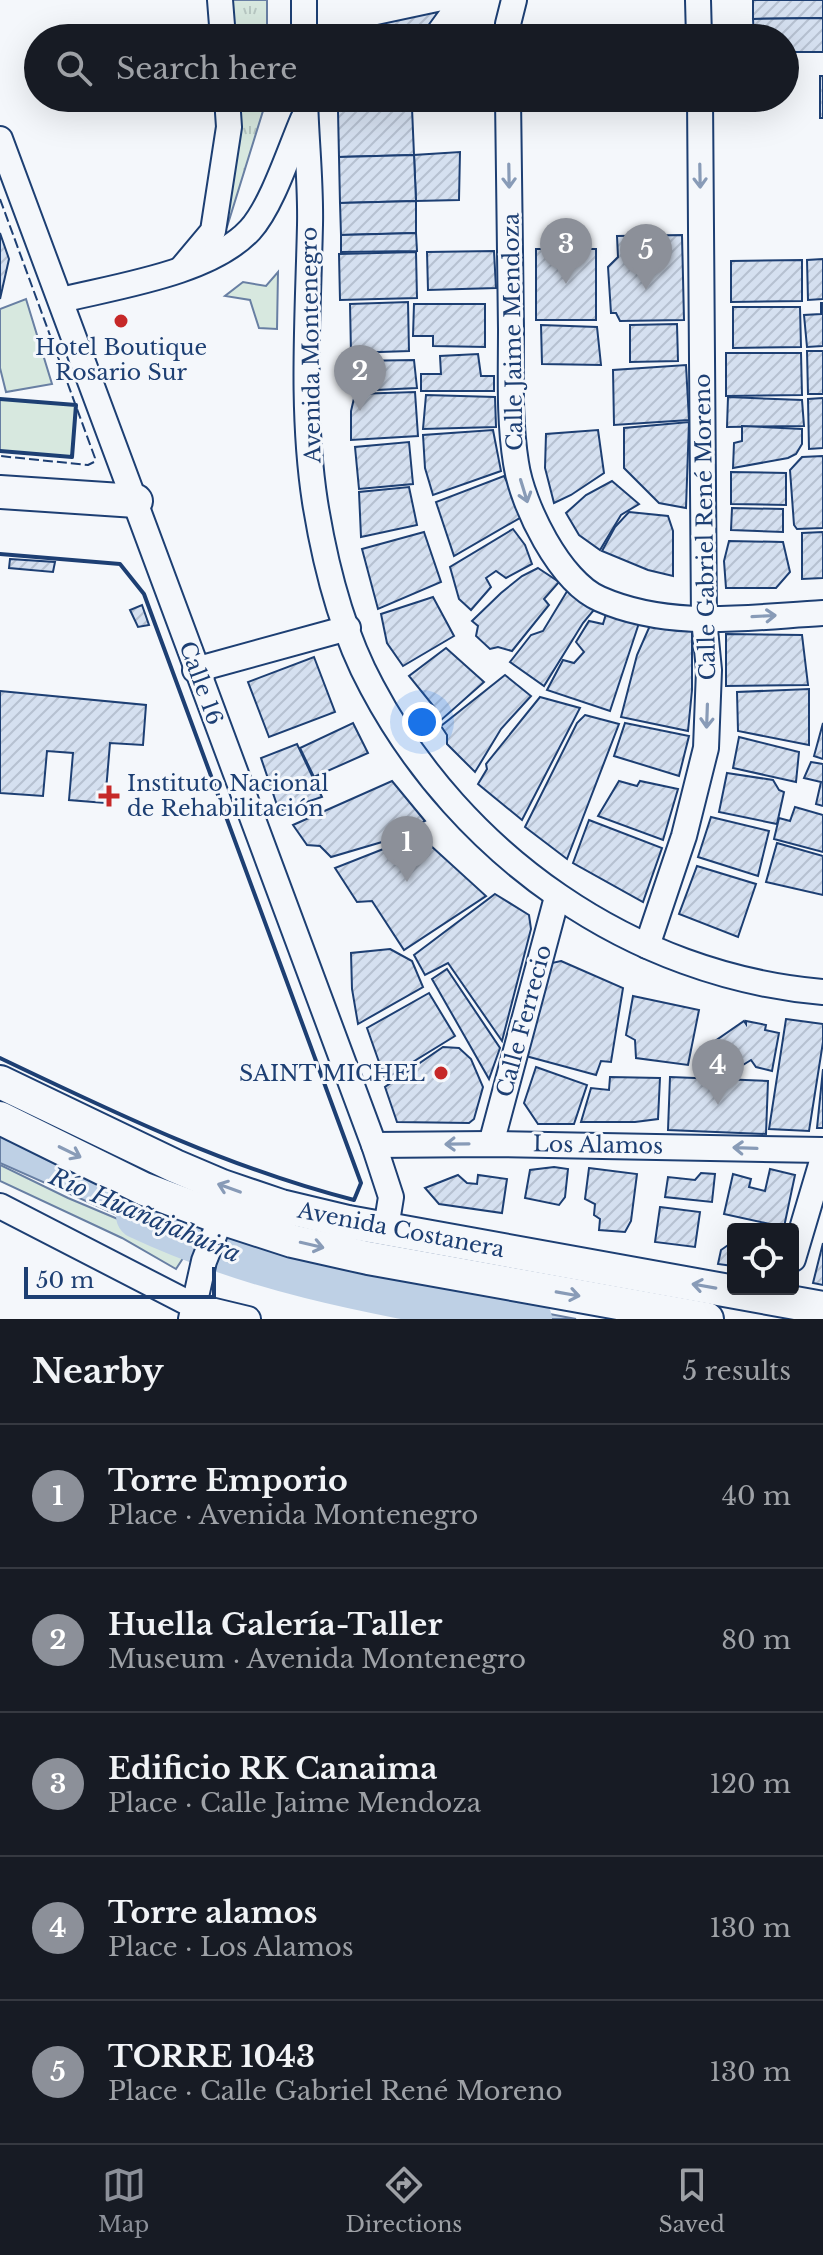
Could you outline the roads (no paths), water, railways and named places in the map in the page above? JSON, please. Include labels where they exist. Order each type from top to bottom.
[{"type":"main road","points":[[0,492],[136,501]]},
{"type":"main road","name":"Avenida Costanera","points":[[0,1082],[175,1166],[281,1206],[386,1228],[727,1286]]},
{"type":"main road","name":"Avenida Costanera","points":[[0,1118],[219,1225],[368,1258],[707,1319]]},
{"type":"main road","name":"Avenida Costanera","points":[[782,1295],[823,1308]]},
{"type":"street","points":[[220,0],[222,24]]},
{"type":"street","points":[[304,0],[304,24]]},
{"type":"street","points":[[508,24],[514,0]]},
{"type":"street","points":[[698,0],[699,24]]},
{"type":"street","points":[[181,270],[213,231],[229,127],[228,112]]},
{"type":"street","points":[[61,300],[181,270],[232,246],[251,229],[265,206],[303,112]]},
{"type":"street","name":"Avenida Montenegro","points":[[306,112],[310,221],[306,334],[309,440],[315,503],[328,562],[348,628],[372,687],[434,784],[495,845],[557,897],[603,925],[698,965],[755,981],[823,992]]},
{"type":"street","name":"Calle Jaime Mendoza","points":[[508,112],[512,406],[516,463],[525,498],[557,559],[597,598],[661,617],[704,619],[823,613]]},
{"type":"street","name":"Calle Gabriel René Moreno","points":[[647,946],[684,836],[706,748],[709,670],[704,619],[700,112]]},
{"type":"street","name":"Calle 16","points":[[0,139],[374,1145],[391,1197],[386,1228]]},
{"type":"street","points":[[195,670],[348,628]]},
{"type":"street","name":"Calle Ferrecio","points":[[491,1144],[557,897]]},
{"type":"street","name":"Los Alamos","points":[[374,1145],[823,1150]]},
{"type":"street","points":[[799,1239],[823,1158]]},
{"type":"street","points":[[0,1206],[192,1312],[248,1319]]},
{"type":"street","points":[[192,1312],[204,1261],[219,1225]]},
{"type":"water","points":[[0,1136],[141,1205],[203,1231],[194,1249],[0,1163]]},
{"type":"water","points":[[344,1275],[576,1319],[492,1319],[359,1296],[348,1293]]},
{"type":"waterway","name":"Río Huañajahuira","points":[[139,1216],[235,1254],[331,1281],[529,1319]]},
{"type":"place","name":"Edificio RK Canaima","points":[[566,284]]},
{"type":"place","name":"TORRE 1043","points":[[646,290]]},
{"type":"place","name":"Hotel Boutique Rosario Sur","points":[[121,321]]},
{"type":"place","name":"Huella Galería-Taller","points":[[360,411]]},
{"type":"place","name":"Instituto Nacional de Rehabilitación","points":[[109,796]]},
{"type":"place","name":"Torre Emporio","points":[[407,882]]},
{"type":"place","name":"SAINT MICHEL","points":[[441,1073]]},
{"type":"place","name":"Torre alamos","points":[[718,1105]]}]
